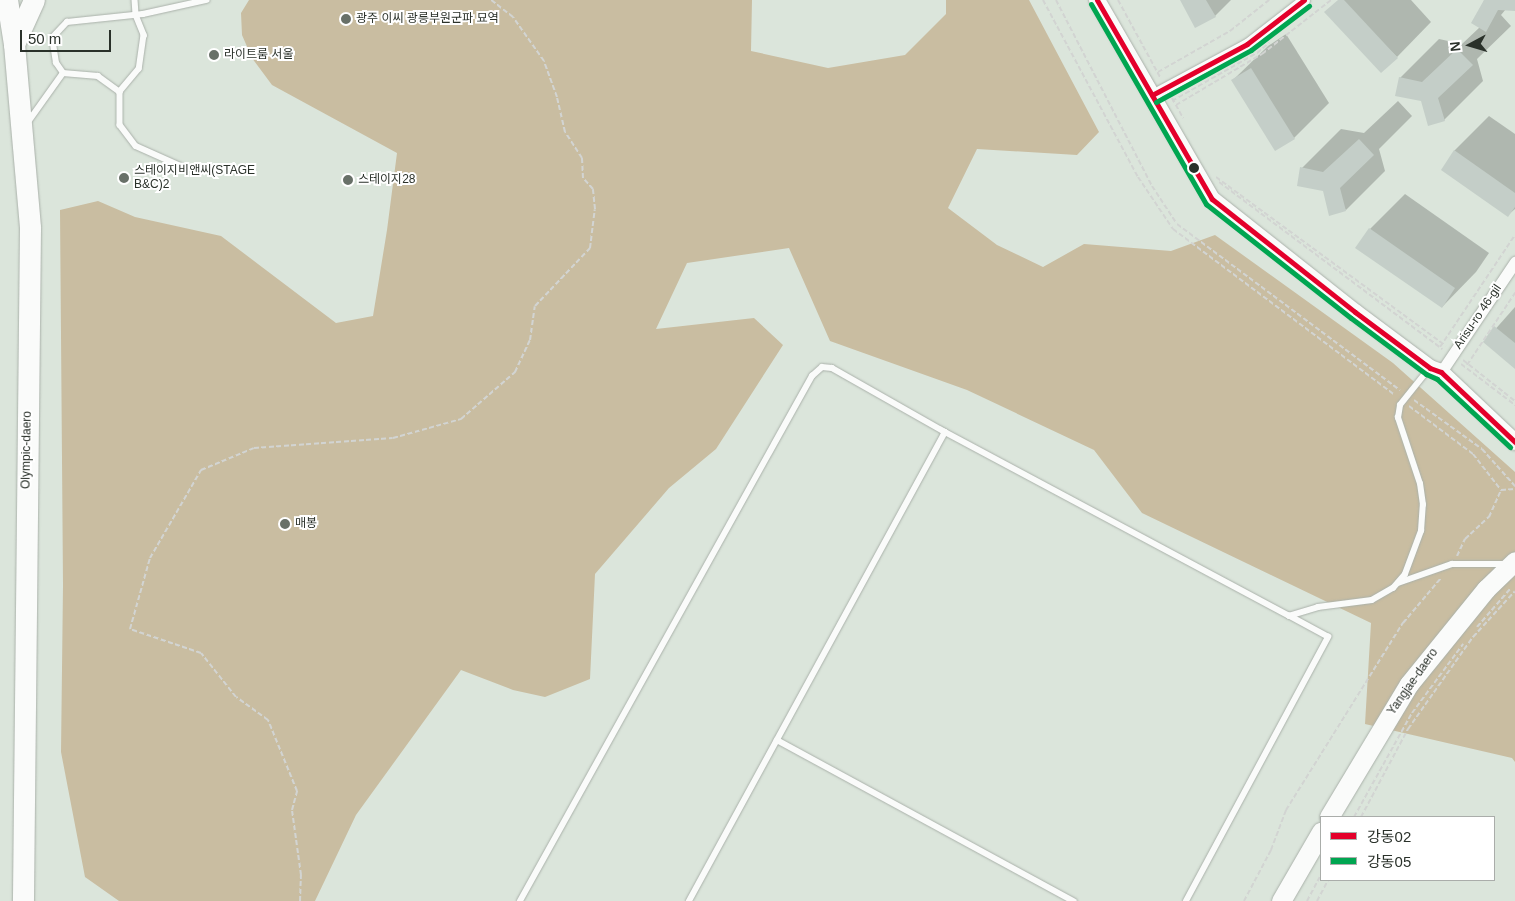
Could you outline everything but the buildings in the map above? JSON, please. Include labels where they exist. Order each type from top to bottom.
[{"type":"highway","name":"Olympic-daero","points":[[7,0],[14,44],[22,129],[30,279],[22,796],[23,901]]},
{"type":"highway","points":[[14,44],[34,0]]},
{"type":"main road","points":[[1097,0],[1161,88],[1212,199],[1436,370],[1515,442]]},
{"type":"main road","name":"Yangjae-daero","points":[[1330,816],[1409,684],[1486,589],[1513,562]]},
{"type":"main road","points":[[1282,901],[1320,834]]},
{"type":"street","points":[[1161,88],[1247,44],[1304,0]]},
{"type":"street","name":"Arisu-ro 46-gil","points":[[1436,370],[1453,355],[1515,262]]},
{"type":"lane","points":[[135,0],[136,15],[144,35],[139,69],[120,92],[120,126],[136,146],[183,167]]},
{"type":"lane","points":[[63,73],[56,63],[52,38],[58,28],[67,22],[86,18],[136,15],[195,5],[206,0]]},
{"type":"lane","points":[[63,73],[98,76],[120,92]]},
{"type":"lane","points":[[22,129],[63,73]]},
{"type":"lane","points":[[520,901],[812,376],[822,367],[832,368],[945,432],[1328,637],[1186,901]]},
{"type":"lane","points":[[1396,584],[1413,557],[1421,531],[1423,505],[1420,484],[1398,418],[1403,401],[1407,395],[1436,370]]},
{"type":"lane","points":[[689,901],[945,432]]},
{"type":"lane","points":[[1289,616],[1318,607],[1372,600],[1396,584],[1452,564],[1513,562]]},
{"type":"lane","points":[[777,740],[1074,901]]},
{"type":"path","points":[[300,901],[301,875],[292,810],[297,791],[268,720],[236,697],[201,653],[130,629],[150,558],[201,470],[254,448],[393,438],[460,419],[515,372],[530,340],[535,306],[590,248],[595,209],[593,189],[583,178],[582,158],[565,132],[557,97],[544,61],[513,17],[490,0]]},
{"type":"path","points":[[1043,0],[1138,177],[1173,229],[1473,454],[1501,490]]},
{"type":"path","points":[[1056,0],[1152,186],[1177,224],[1482,449],[1515,488]]},
{"type":"path","points":[[1114,0],[1184,127]]},
{"type":"path","points":[[1118,0],[1158,72],[1161,88],[1176,105],[1184,120]]},
{"type":"path","points":[[1158,72],[1230,31],[1269,0]]},
{"type":"path","points":[[1176,105],[1262,54],[1331,0]]},
{"type":"path","points":[[1453,355],[1442,343],[1213,176],[1453,355],[1515,405]]},
{"type":"path","points":[[1440,347],[1515,235]]},
{"type":"path","points":[[1467,366],[1515,293]]},
{"type":"path","points":[[1467,366],[1515,400]]},
{"type":"path","points":[[1501,490],[1515,488]]},
{"type":"path","points":[[1244,901],[1271,850],[1286,810],[1404,623],[1452,564],[1465,539],[1489,517],[1501,490]]},
{"type":"path","points":[[1355,816],[1412,713],[1469,636],[1515,583]]},
{"type":"path","points":[[1362,816],[1408,729],[1473,637],[1515,591]]},
{"type":"path","points":[[1307,901],[1320,877]]},
{"type":"path","points":[[1317,901],[1327,881]]},
{"type":"shaded area","points":[[249,0],[752,0],[751,51],[828,68],[905,55],[946,14],[946,0],[1029,0],[1099,132],[1077,155],[977,149],[948,208],[997,245],[1043,267],[1084,244],[1171,251],[1215,235],[1393,363],[1515,472],[1515,762],[1512,758],[1365,724],[1371,623],[1142,513],[1094,450],[967,390],[830,341],[789,248],[687,263],[656,329],[754,318],[783,345],[716,449],[669,488],[595,574],[590,679],[545,697],[513,690],[461,670],[356,815],[315,901],[119,901],[85,877],[61,752],[63,585],[60,210],[98,201],[135,217],[221,236],[336,323],[373,316],[387,230],[397,153],[272,85],[252,58],[242,35],[241,13]]},
{"type":"transit line","name":"강동02","points":[[1097,0],[1212,199],[1355,312],[1430,368],[1441,372],[1515,442]]},
{"type":"transit line","name":"강동02","points":[[1152,95],[1247,44],[1304,0]]},
{"type":"transit line","name":"강동05","points":[[1091,4],[1206,204],[1351,318],[1426,374],[1437,379],[1510,447]]},
{"type":"transit line","name":"강동05","points":[[1156,102],[1251,50],[1309,6]]},
{"type":"place","name":"광주 이씨 광릉부원군파 묘역","points":[[346,19]]},
{"type":"place","name":"라이트룸 서울","points":[[214,55]]},
{"type":"place","name":"스테이지비앤씨(STAGE B&C)2","points":[[124,178]]},
{"type":"place","name":"스테이지28","points":[[348,180]]},
{"type":"place","name":"매봉","points":[[285,524]]}]
